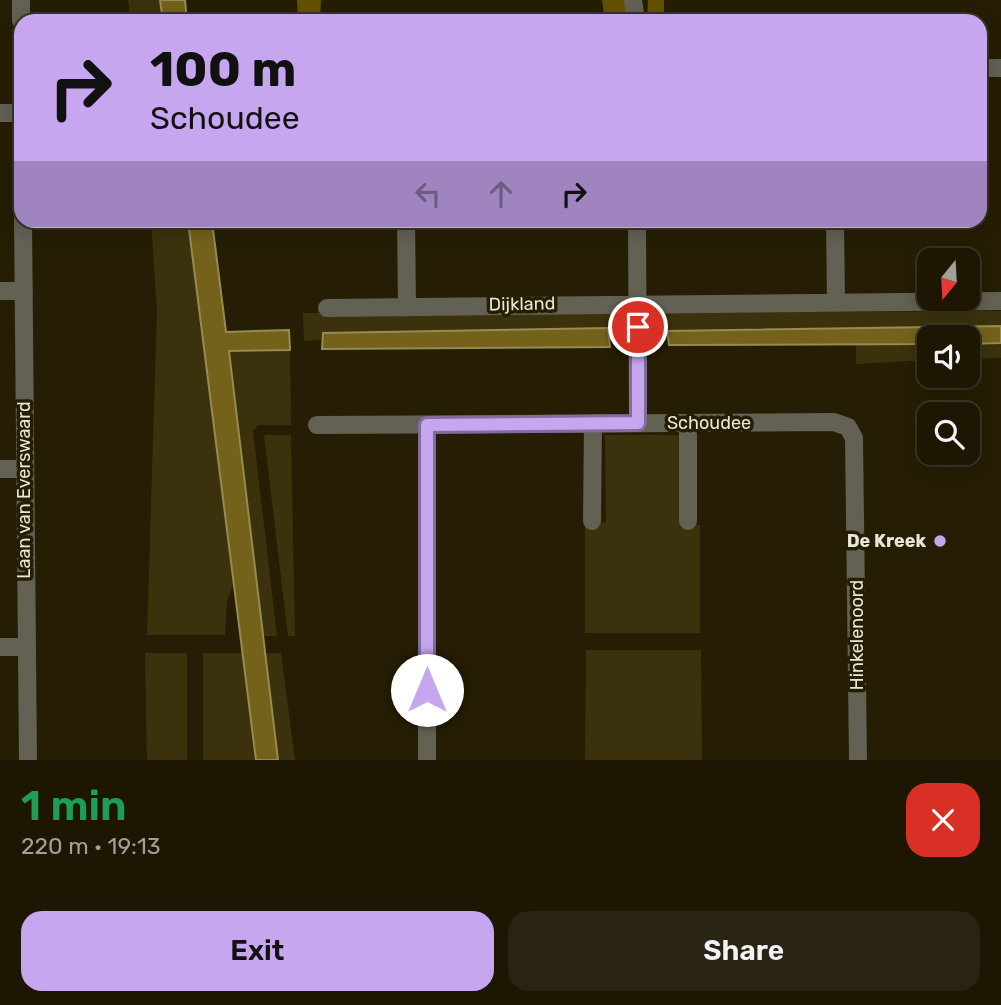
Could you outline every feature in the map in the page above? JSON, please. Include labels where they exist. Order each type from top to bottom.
[{"type":"street","name":"Laan van Everswaard","points":[[23,228],[28,760]]},
{"type":"street","points":[[406,228],[407,306]]},
{"type":"street","points":[[638,228],[638,423]]},
{"type":"street","points":[[835,228],[836,302]]},
{"type":"street","points":[[0,291],[24,290]]},
{"type":"street","name":"Dijkland","points":[[327,308],[1001,301]]},
{"type":"street","name":"Schoudee","points":[[317,425],[834,422],[848,427]]},
{"type":"street","points":[[593,423],[593,521]]},
{"type":"street","points":[[688,423],[688,521]]},
{"type":"street","points":[[427,425],[427,760]]},
{"type":"street","name":"Hinkelenoord","points":[[848,427],[854,438],[858,760]]},
{"type":"street","points":[[0,469],[24,469]]},
{"type":"street","points":[[0,647],[25,647]]},
{"type":"shaded area","points":[[128,0],[160,0],[162,14],[130,14]]},
{"type":"shaded area","points":[[160,0],[185,0],[186,14],[162,14]]},
{"type":"shaded area","points":[[297,0],[321,0],[320,14],[298,14]]},
{"type":"shaded area","points":[[602,0],[626,0],[627,14],[604,14]]},
{"type":"shaded area","points":[[648,0],[664,0],[664,14],[647,14]]},
{"type":"shaded area","points":[[151,228],[189,228],[234,582],[227,601],[225,635],[147,635],[157,311]]},
{"type":"shaded area","points":[[189,228],[213,228],[226,332],[289,330],[290,350],[229,351],[278,760],[256,760]]},
{"type":"shaded area","points":[[1001,311],[1001,326],[917,325],[917,327],[667,331],[666,338],[646,338],[646,313]]},
{"type":"shaded area","points":[[303,313],[629,313],[629,339],[609,340],[608,328],[324,333],[322,340],[304,341]]},
{"type":"shaded area","points":[[980,326],[1001,326],[1001,343],[980,344]]},
{"type":"shaded area","points":[[917,327],[917,344],[669,345],[667,331]]},
{"type":"shaded area","points":[[608,328],[610,347],[322,349],[323,333]]},
{"type":"shaded area","points":[[1001,343],[1001,358],[980,359],[980,344]]},
{"type":"shaded area","points":[[856,344],[917,344],[917,361],[856,364]]},
{"type":"shaded area","points":[[229,350],[290,350],[291,425],[258,425],[253,431],[277,636],[263,636]]},
{"type":"shaded area","points":[[264,435],[291,435],[295,636],[288,636]]},
{"type":"shaded area","points":[[605,435],[681,435],[681,525],[700,525],[700,633],[585,633],[585,525],[606,522]]},
{"type":"shaded area","points":[[586,650],[701,650],[702,760],[585,760]]},
{"type":"shaded area","points":[[145,653],[187,653],[187,760],[147,760]]},
{"type":"shaded area","points":[[203,653],[243,653],[256,760],[203,760]]},
{"type":"shaded area","points":[[265,653],[281,653],[295,760],[278,760]]},
{"type":"place","name":"De Kreek","points":[[940,541]]},
{"type":"route","points":[[427,690],[427,425],[638,423],[638,327]]}]
